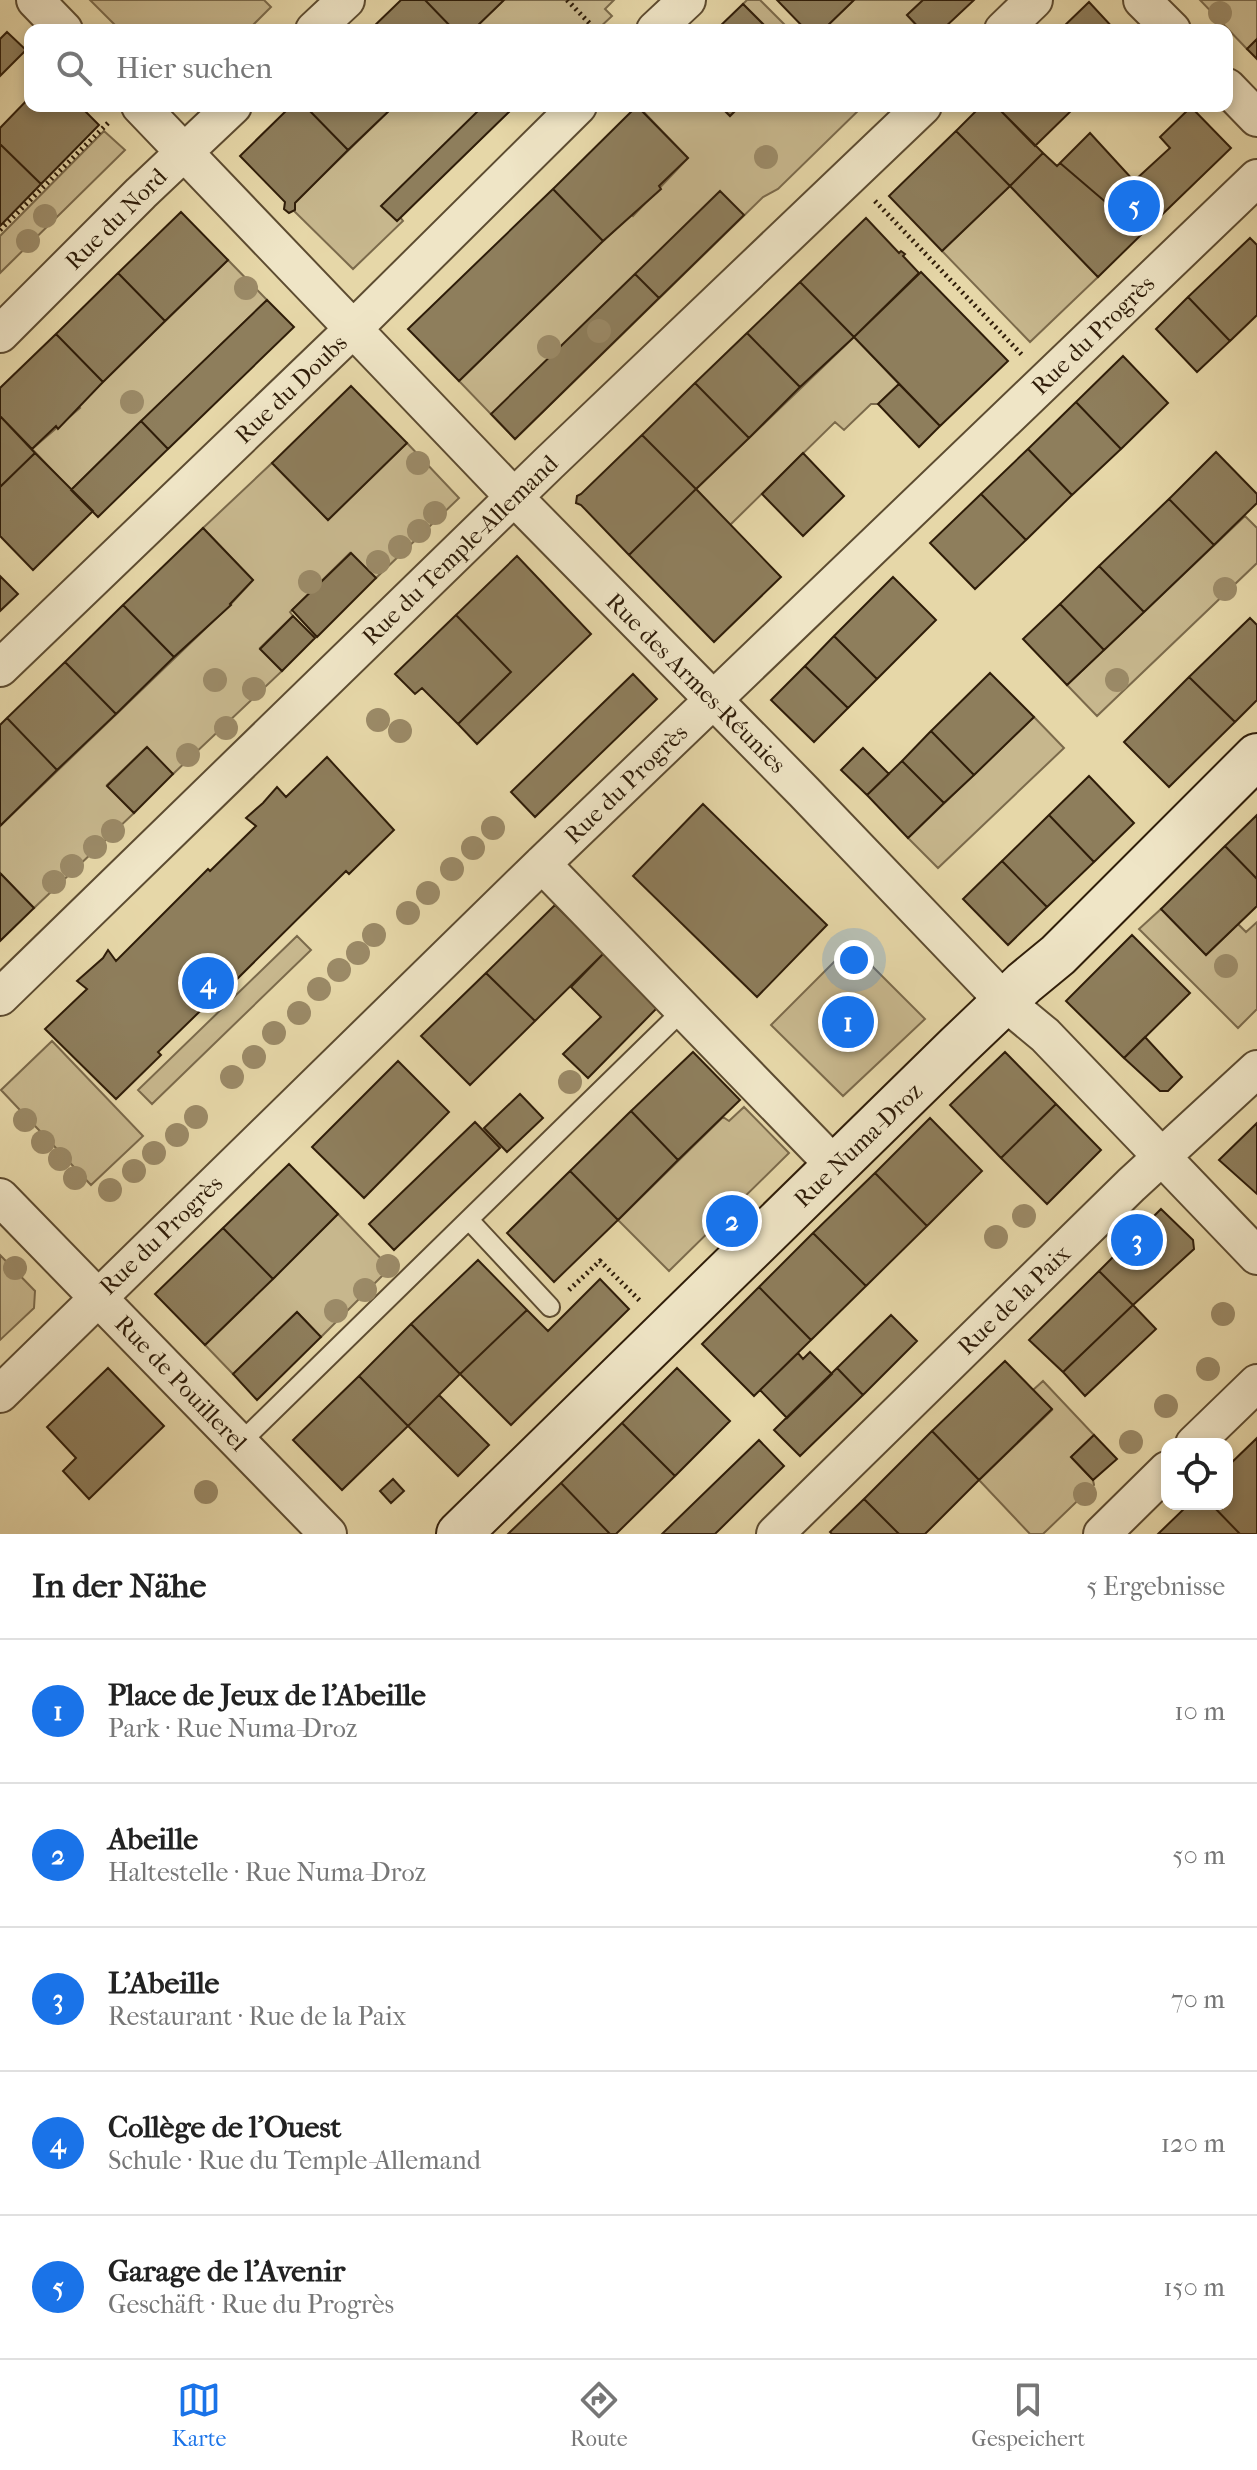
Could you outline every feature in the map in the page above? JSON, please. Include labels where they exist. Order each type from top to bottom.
[{"type":"main road","name":"Rue Numa-Droz","points":[[459,1534],[1005,1002],[1058,955],[1257,756]]},
{"type":"street","points":[[35,0],[58,24]]},
{"type":"street","points":[[320,24],[346,0]]},
{"type":"street","points":[[661,24],[687,0]]},
{"type":"street","points":[[1009,24],[1034,0]]},
{"type":"street","points":[[1142,0],[1166,24]]},
{"type":"street","points":[[1233,93],[1257,118]]},
{"type":"street","name":"Rue des Armes-Réunies","points":[[146,112],[514,497],[1005,1002],[1045,1035],[1257,1256]]},
{"type":"street","name":"Rue du Nord","points":[[0,334],[227,112]]},
{"type":"street","name":"Rue du Doubs","points":[[0,668],[352,330],[572,112]]},
{"type":"street","name":"Rue du Temple-Allemand","points":[[0,997],[514,497],[917,112]]},
{"type":"street","name":"Rue du Progrès","points":[[0,1394],[542,864],[1257,178]]},
{"type":"street","points":[[542,864],[836,1167]]},
{"type":"street","name":"Rue de la Paix","points":[[775,1534],[1162,1157],[1257,1069]]},
{"type":"street","name":"Rue de Pouillerel","points":[[0,1197],[328,1534]]},
{"type":"street","points":[[1200,1438],[1257,1383]]},
{"type":"street","points":[[1102,1534],[1161,1476]]},
{"type":"lane","points":[[240,1443],[683,1010]]},
{"type":"lane","points":[[469,1220],[550,1307]]},
{"type":"path","points":[[567,0],[590,24]]},
{"type":"path","points":[[0,230],[107,124]]},
{"type":"path","points":[[871,198],[1047,379]]},
{"type":"path","points":[[550,1307],[600,1261],[669,1330]]},
{"type":"shaded area","points":[[90,0],[264,0],[271,7],[254,24],[114,24]]},
{"type":"shaded area","points":[[504,0],[614,0],[605,9],[612,16],[603,24],[479,24]]},
{"type":"shaded area","points":[[747,0],[760,0],[784,24],[763,24],[743,4]]},
{"type":"shaded area","points":[[854,0],[923,0],[907,15],[915,24],[829,24]]},
{"type":"shaded area","points":[[1200,0],[1257,0],[1257,39],[1247,49],[1233,34],[1233,24],[1223,24]]},
{"type":"shaded area","points":[[388,112],[509,112],[400,217],[403,221],[353,269],[290,207]]},
{"type":"shaded area","points":[[644,112],[726,112],[730,116],[734,112],[857,112],[778,189],[763,197],[515,439],[459,381],[631,214],[633,216],[688,158]]},
{"type":"shaded area","points":[[104,131],[125,150],[0,273],[0,236]]},
{"type":"shaded area","points":[[1010,186],[1098,277],[1030,342],[942,251]]},
{"type":"shaded area","points":[[228,260],[267,300],[71,490],[32,449],[80,408],[78,406]]},
{"type":"shaded area","points":[[854,337],[899,384],[878,404],[871,404],[844,430],[835,422],[730,525],[696,489]]},
{"type":"shaded area","points":[[407,443],[459,498],[376,578],[350,553],[290,612],[293,616],[260,648],[282,671],[173,774],[146,748],[107,785],[134,813],[34,908],[0,873],[0,826],[253,580],[203,528],[272,463],[328,520]]},
{"type":"shaded area","points":[[1245,516],[1257,528],[1257,563],[1097,716],[1067,685]]},
{"type":"shaded area","points":[[1034,717],[1064,748],[938,868],[908,838]]},
{"type":"shaded area","points":[[1161,909],[1206,955],[1238,924],[1246,932],[1257,922],[1257,1009],[1238,1028],[1139,929]]},
{"type":"shaded area","points":[[297,936],[311,950],[152,1104],[138,1090]]},
{"type":"shaded area","points":[[851,945],[925,1019],[843,1096],[771,1025]]},
{"type":"shaded area","points":[[52,1041],[143,1136],[91,1185],[1,1090]]},
{"type":"shaded area","points":[[744,1107],[789,1153],[669,1271],[618,1220],[723,1117],[729,1121]]},
{"type":"shaded area","points":[[338,1214],[390,1268],[321,1337],[297,1312],[233,1374],[205,1345]]},
{"type":"shaded area","points":[[0,1255],[35,1291],[34,1308],[0,1340]]},
{"type":"shaded area","points":[[1043,1381],[1094,1435],[1071,1457],[1093,1480],[1094,1485],[1043,1534],[1030,1534],[979,1480],[1052,1410],[1033,1390]]},
{"type":"building","points":[[401,0],[425,0],[448,24],[376,24]]},
{"type":"building","points":[[425,0],[504,0],[479,24],[448,24]]},
{"type":"building","points":[[777,0],[854,0],[829,24],[800,24]]},
{"type":"building","points":[[923,0],[974,0],[948,24],[915,24],[907,15]]},
{"type":"building","points":[[1089,2],[1109,24],[1066,24]]},
{"type":"building","points":[[743,4],[763,24],[722,24]]},
{"type":"building","points":[[7,32],[24,48],[24,52],[0,76],[0,39]]},
{"type":"building","points":[[1257,39],[1257,59],[1247,49]]},
{"type":"building","points":[[24,103],[24,112],[86,112],[99,125],[41,184],[0,144],[0,128]]},
{"type":"building","points":[[285,112],[311,112],[348,150],[295,203],[295,210],[289,213],[284,209],[285,202],[240,156]]},
{"type":"building","points":[[311,112],[388,112],[348,150]]},
{"type":"building","points":[[477,112],[509,112],[397,221],[381,206]]},
{"type":"building","points":[[631,112],[643,112],[688,158],[659,186],[661,189],[603,241],[553,189]]},
{"type":"building","points":[[975,112],[1002,112],[1043,153],[1010,186],[956,131]]},
{"type":"building","points":[[1002,112],[1070,112],[1035,146]]},
{"type":"building","points":[[1186,112],[1196,112],[1231,148],[1144,232],[1113,201],[1109,205],[1060,163],[1090,133],[1134,181],[1170,148],[1160,137]]},
{"type":"building","points":[[956,131],[1010,186],[942,251],[889,196]]},
{"type":"building","points":[[0,144],[41,184],[0,226]]},
{"type":"building","points":[[1043,153],[1057,166],[1060,163],[1109,205],[1113,201],[1144,232],[1098,277],[1010,186]]},
{"type":"building","points":[[553,189],[603,241],[459,381],[408,329]]},
{"type":"building","points":[[720,191],[744,215],[659,298],[635,274]]},
{"type":"building","points":[[181,212],[228,260],[165,321],[118,273]]},
{"type":"building","points":[[866,218],[899,253],[905,254],[903,256],[919,273],[854,337],[800,282]]},
{"type":"building","points":[[1250,238],[1257,245],[1257,315],[1230,341],[1188,297]]},
{"type":"building","points":[[921,272],[1008,361],[940,426],[854,337]]},
{"type":"building","points":[[118,273],[165,321],[103,382],[56,334]]},
{"type":"building","points":[[635,274],[659,298],[515,439],[491,414]]},
{"type":"building","points":[[800,282],[854,337],[800,387],[747,333]]},
{"type":"building","points":[[1188,297],[1230,341],[1197,372],[1156,329]]},
{"type":"building","points":[[267,300],[294,327],[168,449],[141,421]]},
{"type":"building","points":[[747,333],[800,387],[749,438],[695,383]]},
{"type":"building","points":[[56,334],[103,382],[58,429],[56,426],[32,449],[0,416],[0,388]]},
{"type":"building","points":[[1123,356],[1168,403],[1121,449],[1076,402]]},
{"type":"building","points":[[695,383],[749,438],[696,489],[642,435]]},
{"type":"building","points":[[899,384],[940,426],[919,447],[878,404]]},
{"type":"building","points":[[351,386],[407,443],[328,520],[272,463]]},
{"type":"building","points":[[1076,402],[1121,449],[1072,495],[1028,449]]},
{"type":"building","points":[[0,416],[35,453],[0,487]]},
{"type":"building","points":[[141,421],[168,449],[98,517],[71,490]]},
{"type":"building","points":[[642,435],[696,489],[629,555],[576,503],[577,496]]},
{"type":"building","points":[[1028,449],[1072,495],[1026,540],[981,494]]},
{"type":"building","points":[[1216,452],[1257,494],[1257,503],[1214,545],[1169,499]]},
{"type":"building","points":[[35,453],[93,511],[33,570],[0,536],[0,487]]},
{"type":"building","points":[[803,453],[844,496],[803,536],[762,494]]},
{"type":"building","points":[[696,489],[781,577],[714,642],[629,555]]},
{"type":"building","points":[[981,494],[1026,540],[975,589],[930,543]]},
{"type":"building","points":[[1169,499],[1214,545],[1144,612],[1099,566]]},
{"type":"building","points":[[203,528],[253,580],[231,605],[174,657],[123,605]]},
{"type":"building","points":[[351,553],[376,578],[317,637],[292,610]]},
{"type":"building","points":[[517,556],[591,634],[477,744],[458,724],[511,672],[456,615]]},
{"type":"building","points":[[1099,566],[1144,612],[1104,650],[1060,604]]},
{"type":"building","points":[[0,576],[18,594],[0,611]]},
{"type":"building","points":[[893,577],[936,620],[877,679],[834,636]]},
{"type":"building","points":[[1060,604],[1104,650],[1067,685],[1023,639]]},
{"type":"building","points":[[123,605],[174,657],[116,714],[65,662]]},
{"type":"building","points":[[456,615],[511,672],[458,724],[422,688],[415,694],[395,674]]},
{"type":"building","points":[[293,616],[315,638],[282,671],[260,649]]},
{"type":"building","points":[[1250,618],[1257,625],[1257,700],[1235,722],[1189,677]]},
{"type":"building","points":[[834,636],[877,679],[848,708],[805,666]]},
{"type":"building","points":[[65,662],[116,714],[57,770],[7,718]]},
{"type":"building","points":[[805,666],[848,708],[814,742],[771,700]]},
{"type":"building","points":[[990,673],[1034,717],[974,775],[931,731]]},
{"type":"building","points":[[633,674],[657,699],[535,817],[511,792]]},
{"type":"building","points":[[1189,677],[1235,722],[1169,787],[1124,742]]},
{"type":"building","points":[[7,718],[57,770],[0,826],[0,725]]},
{"type":"building","points":[[931,731],[974,775],[944,803],[902,761]]},
{"type":"building","points":[[147,747],[173,774],[134,813],[107,786]]},
{"type":"building","points":[[863,748],[889,774],[867,795],[841,770]]},
{"type":"building","points":[[327,757],[394,830],[349,874],[346,871],[230,986],[228,984],[158,1052],[161,1055],[116,1099],[45,1029],[87,989],[77,981],[108,950],[116,961],[256,826],[246,818],[277,787],[286,797]]},
{"type":"building","points":[[902,761],[944,803],[908,838],[867,795]]},
{"type":"building","points":[[1089,776],[1134,823],[1094,862],[1049,815]]},
{"type":"building","points":[[703,804],[827,925],[757,997],[633,876]]},
{"type":"building","points":[[1049,815],[1094,862],[1047,907],[1002,861]]},
{"type":"building","points":[[1257,815],[1257,879],[1225,846]]},
{"type":"building","points":[[1225,846],[1257,879],[1257,906],[1206,955],[1161,909]]},
{"type":"building","points":[[1002,861],[1047,907],[1008,945],[963,899]]},
{"type":"building","points":[[0,873],[34,908],[0,941]]},
{"type":"building","points":[[555,905],[604,953],[535,1021],[486,973]]},
{"type":"building","points":[[1132,935],[1190,993],[1124,1058],[1066,1001]]},
{"type":"building","points":[[604,953],[658,1007],[588,1078],[563,1054],[601,1017],[571,987]]},
{"type":"building","points":[[486,973],[535,1021],[470,1085],[421,1036]]},
{"type":"building","points":[[1145,1037],[1182,1077],[1168,1091],[1160,1091],[1124,1058]]},
{"type":"building","points":[[693,1052],[740,1100],[678,1160],[631,1111]]},
{"type":"building","points":[[1005,1052],[1056,1104],[1001,1158],[950,1105]]},
{"type":"building","points":[[398,1061],[449,1112],[364,1198],[312,1147]]},
{"type":"building","points":[[520,1094],[543,1118],[507,1152],[484,1128]]},
{"type":"building","points":[[1056,1104],[1101,1150],[1047,1204],[1001,1158]]},
{"type":"building","points":[[631,1111],[678,1160],[618,1220],[570,1171]]},
{"type":"building","points":[[930,1118],[982,1171],[927,1226],[875,1173]]},
{"type":"building","points":[[475,1122],[500,1148],[394,1250],[369,1224]]},
{"type":"building","points":[[1257,1123],[1257,1194],[1219,1160]]},
{"type":"building","points":[[289,1164],[338,1214],[273,1279],[223,1228]]},
{"type":"building","points":[[570,1171],[618,1220],[554,1282],[507,1233]]},
{"type":"building","points":[[875,1173],[927,1226],[866,1286],[813,1233]]},
{"type":"building","points":[[1161,1209],[1193,1240],[1194,1249],[1133,1305],[1099,1271]]},
{"type":"building","points":[[223,1228],[273,1279],[205,1345],[155,1294]]},
{"type":"building","points":[[813,1233],[866,1286],[811,1340],[759,1287]]},
{"type":"building","points":[[478,1260],[527,1310],[460,1374],[411,1324]]},
{"type":"building","points":[[1099,1271],[1133,1305],[1063,1372],[1029,1340]]},
{"type":"building","points":[[600,1279],[629,1309],[511,1425],[460,1374],[527,1310],[548,1331]]},
{"type":"building","points":[[759,1287],[811,1340],[754,1396],[702,1344]]},
{"type":"building","points":[[1133,1305],[1156,1329],[1085,1396],[1063,1372]]},
{"type":"building","points":[[297,1312],[321,1337],[257,1400],[233,1374]]},
{"type":"building","points":[[891,1315],[917,1341],[863,1395],[837,1368]]},
{"type":"building","points":[[411,1324],[460,1374],[408,1426],[359,1376]]},
{"type":"building","points":[[810,1352],[832,1374],[787,1418],[760,1390],[798,1353],[803,1359]]},
{"type":"building","points":[[1005,1361],[1052,1409],[979,1480],[932,1431]]},
{"type":"building","points":[[108,1368],[164,1426],[89,1499],[63,1471],[76,1458],[47,1427]]},
{"type":"building","points":[[677,1368],[730,1421],[675,1476],[622,1423]]},
{"type":"building","points":[[837,1368],[863,1395],[800,1456],[774,1430]]},
{"type":"building","points":[[359,1376],[408,1426],[342,1490],[293,1440]]},
{"type":"building","points":[[439,1395],[489,1445],[458,1476],[408,1426]]},
{"type":"building","points":[[622,1423],[675,1476],[616,1534],[610,1534],[561,1483]]},
{"type":"building","points":[[932,1431],[979,1480],[925,1534],[899,1534],[864,1499]]},
{"type":"building","points":[[1094,1435],[1117,1459],[1093,1480],[1071,1457]]},
{"type":"building","points":[[1257,1438],[1257,1534],[1240,1534],[1217,1510],[1233,1510],[1233,1461]]},
{"type":"building","points":[[759,1440],[784,1466],[715,1534],[662,1534]]},
{"type":"building","points":[[393,1479],[404,1491],[391,1503],[380,1491]]},
{"type":"building","points":[[561,1483],[610,1534],[508,1534]]},
{"type":"building","points":[[864,1499],[899,1534],[830,1532]]},
{"type":"building","points":[[1183,1510],[1217,1510],[1240,1534],[1158,1534]]},
{"type":"place","name":"Garage de l'Avenir","points":[[1134,206]]},
{"type":"place","name":"Collège de l'Ouest","points":[[208,983]]},
{"type":"place","name":"Place de Jeux de l'Abeille","points":[[848,1022]]},
{"type":"place","name":"Abeille","points":[[732,1221]]},
{"type":"place","name":"L'Abeille","points":[[1137,1240]]}]
